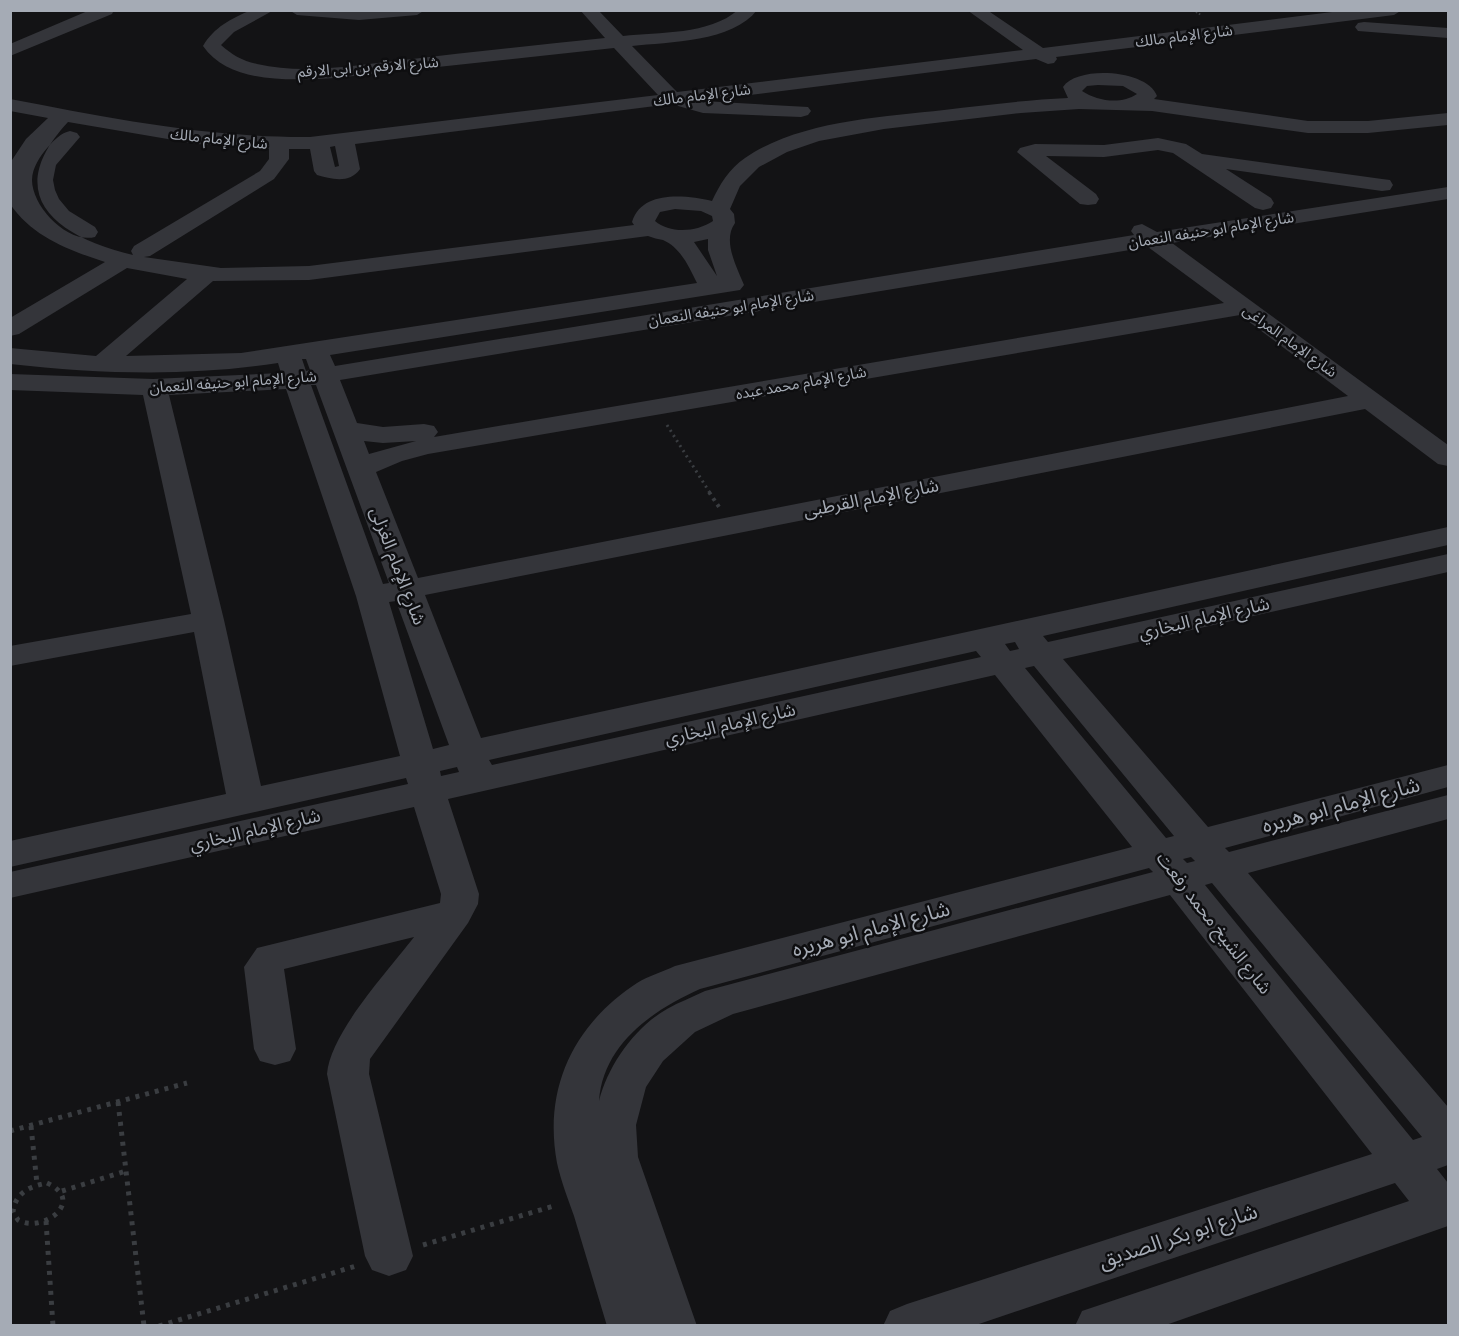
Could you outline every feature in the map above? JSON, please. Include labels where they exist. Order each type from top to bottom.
[{"type":"street","points":[[10,39],[80,10]]},
{"type":"street","points":[[10,51],[106,10]]},
{"type":"street","name":"شارع الارقم بن ابى الارقم","points":[[266,10],[225,30],[215,38],[212,46],[219,56],[244,66],[286,73],[330,73],[406,62],[605,40]]},
{"type":"street","name":"شارع الارقم بن ابى الارقم","points":[[290,10],[249,29],[237,43],[240,50],[263,61],[299,66],[406,62]]},
{"type":"street","points":[[297,10],[359,15],[417,10]]},
{"type":"street","points":[[605,40],[706,24],[721,19],[730,10]]},
{"type":"street","points":[[605,40],[719,28],[735,22],[748,10]]},
{"type":"street","points":[[975,10],[1042,49]]},
{"type":"street","points":[[994,10],[1083,83]]},
{"type":"street","name":"شارع الإمام مالك","points":[[1042,49],[1309,10]]},
{"type":"street","name":"شارع الإمام مالك","points":[[10,92],[213,130],[280,135],[352,130],[640,94],[669,95],[1042,49],[1284,24],[1394,10]]},
{"type":"street","points":[[580,14],[605,40],[669,95],[703,107],[801,111]]},
{"type":"street","points":[[1284,24],[1449,33]]},
{"type":"street","points":[[605,40],[612,61]]},
{"type":"street","points":[[723,162],[754,146],[812,127],[1023,98],[1083,83],[1126,81],[1137,95]]},
{"type":"street","points":[[1083,83],[1073,93],[1077,97],[1098,103]]},
{"type":"street","name":"شارع الإمام مالك","points":[[10,105],[195,139],[228,143],[279,144],[344,140],[640,94]]},
{"type":"street","points":[[722,286],[719,250],[720,219],[726,188],[744,168],[773,151],[810,137],[880,123],[1034,105],[1098,103],[1137,95],[1184,108],[1288,126],[1376,127],[1445,119]]},
{"type":"street","points":[[64,115],[28,150],[18,171],[14,191],[35,220],[54,234],[88,250],[217,263],[296,263],[654,227],[693,235],[720,219]]},
{"type":"street","points":[[89,120],[48,159],[43,173],[46,193],[59,215],[79,229],[132,256],[207,274],[246,277],[309,273],[654,227]]},
{"type":"street","points":[[319,142],[324,171],[337,174],[350,169],[344,140]]},
{"type":"street","points":[[10,329],[267,175],[279,159],[279,144]]},
{"type":"street","points":[[1088,199],[1028,153],[1035,150],[1104,151],[1163,144],[1179,148],[1263,203]]},
{"type":"street","points":[[1194,158],[1382,185]]},
{"type":"street","name":"شارع الإمام ابو حنيفه النعمان","points":[[10,382],[74,387],[156,389],[1155,229],[1263,203],[1449,175]]},
{"type":"street","points":[[720,219],[694,194],[658,206],[645,213],[654,227],[685,243],[722,286]]},
{"type":"street","name":"شارع الإمام ابو حنيفه النعمان","points":[[1179,235],[1449,194]]},
{"type":"street","name":"شارع الإمام ابو حنيفه النعمان","points":[[826,270],[1131,223]]},
{"type":"street","name":"شارع الإمام المراغى","points":[[1131,223],[1179,235],[1439,423]]},
{"type":"street","name":"شارع الإمام المراغى","points":[[1155,229],[1237,302],[1449,458]]},
{"type":"street","points":[[102,364],[207,274]]},
{"type":"street","name":"شارع الإمام ابو حنيفه النعمان","points":[[10,356],[102,364],[306,365],[756,281]]},
{"type":"street","name":"شارع الإمام محمد عبده","points":[[346,430],[383,435],[422,432],[889,361],[1237,302]]},
{"type":"street","name":"شارع الإمام محمد عبده","points":[[360,468],[410,450],[655,408],[889,361]]},
{"type":"street","name":"شارع الإمام الغزلى","points":[[306,365],[346,430],[475,766]]},
{"type":"street","name":"شارع الإمام الغزلى","points":[[306,365],[424,778],[460,894],[459,904],[454,913]]},
{"type":"street","points":[[156,389],[246,802]]},
{"type":"street","name":"شارع الإمام القرطبى","points":[[372,596],[1371,400]]},
{"type":"street","name":"شارع الإمام البخاري","points":[[1012,647],[1449,536]]},
{"type":"street","name":"شارع الإمام البخاري","points":[[10,885],[475,766],[1012,647],[1449,563]]},
{"type":"street","points":[[10,656],[208,620]]},
{"type":"street","name":"شارع الشيخ محمد رفعت","points":[[1012,647],[1210,855],[1449,1137]]},
{"type":"street","name":"شارع الشيخ محمد رفعت","points":[[1012,647],[1169,866],[1404,1162],[1445,1208]]},
{"type":"street","name":"شارع الإمام ابو هريره","points":[[673,1326],[616,1157],[614,1125],[625,1083],[648,1049],[680,1022],[720,1002],[1169,866],[1335,822],[1449,776]]},
{"type":"street","name":"شارع الإمام البخاري","points":[[10,854],[246,802],[424,778]]},
{"type":"street","name":"شارع الإمام ابو هريره","points":[[1335,822],[1449,807]]},
{"type":"street","name":"شارع الإمام ابو هريره","points":[[632,1326],[580,1164],[576,1130],[577,1097],[591,1054],[618,1020],[653,993],[689,977],[1169,866]]},
{"type":"street","points":[[275,1048],[264,968],[268,961],[276,956],[454,913]]},
{"type":"street","points":[[389,1256],[348,1074],[349,1059],[355,1045],[454,913]]},
{"type":"street","name":"شارع ابو بكر الصديق","points":[[907,1326],[1449,1147]]},
{"type":"street","points":[[1099,1326],[1445,1208]]},
{"type":"path","points":[[655,408],[731,526]]},
{"type":"path","points":[[10,1131],[187,1083]]},
{"type":"path","points":[[118,1102],[144,1326]]},
{"type":"path","points":[[31,1126],[37,1184]]},
{"type":"path","points":[[63,1191],[126,1171]]},
{"type":"path","points":[[37,1184],[56,1185],[63,1191],[62,1207],[46,1221],[24,1224],[17,1219],[14,1204],[19,1196],[37,1184]]},
{"type":"path","points":[[46,1221],[52,1326]]}]
